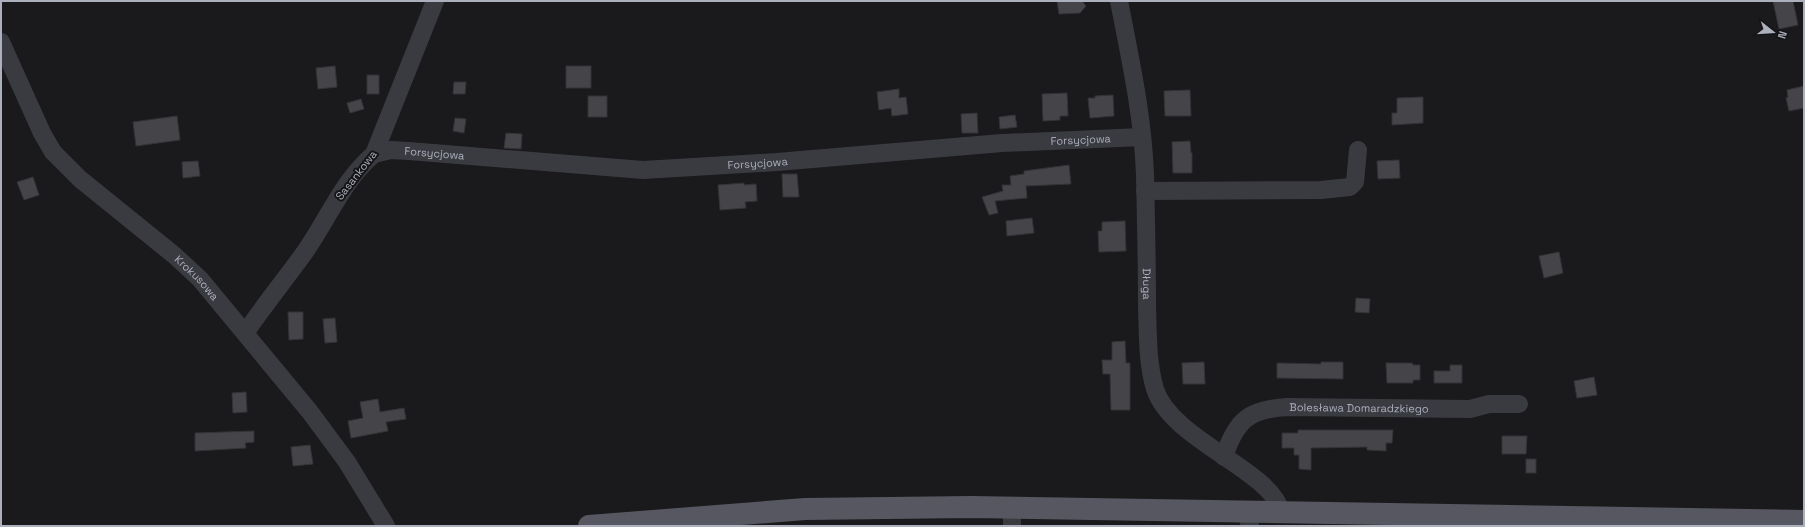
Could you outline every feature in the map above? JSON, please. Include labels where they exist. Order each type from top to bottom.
[{"type":"main road","points":[[590,526],[805,509],[1012,517],[1248,519],[1280,512],[1804,521]]},
{"type":"street","name":"Sasankowa","points":[[245,333],[303,256],[348,182],[364,162],[374,154],[435,1]]},
{"type":"street","name":"Długa","points":[[1119,1],[1136,91],[1142,137],[1145,191],[1149,348],[1155,390],[1162,404],[1171,415],[1204,443],[1247,473],[1273,497],[1279,505],[1280,512]]},
{"type":"street","name":"Krokusowa","points":[[1,42],[42,133],[53,152],[80,179],[200,278],[310,412],[347,462],[386,526]]},
{"type":"street","name":"Forsycjowa","points":[[374,154],[391,150],[409,151],[643,170],[777,162],[1002,143],[1142,137]]},
{"type":"street","points":[[1145,191],[1335,190],[1350,188],[1355,182],[1358,150]]},
{"type":"street","name":"Bolesława Domaradzkiego","points":[[1224,457],[1234,432],[1244,420],[1262,410],[1288,407],[1470,409],[1489,404],[1519,404]]},
{"type":"building","points":[[1057,1],[1082,1],[1086,6],[1080,13],[1059,14]]},
{"type":"building","points":[[1773,1],[1793,1],[1798,25],[1779,29]]},
{"type":"building","points":[[335,66],[337,87],[318,89],[316,68]]},
{"type":"building","points":[[566,66],[591,66],[591,88],[566,88]]},
{"type":"building","points":[[367,75],[379,75],[379,94],[367,94]]},
{"type":"building","points":[[454,82],[466,82],[465,94],[453,94]]},
{"type":"building","points":[[1804,86],[1804,108],[1789,111],[1786,98],[1788,97],[1787,90]]},
{"type":"building","points":[[899,89],[899,98],[906,97],[908,114],[892,116],[891,108],[879,110],[877,92]]},
{"type":"building","points":[[1190,90],[1191,116],[1165,116],[1164,91]]},
{"type":"building","points":[[1067,93],[1068,116],[1060,116],[1060,120],[1043,121],[1042,94]]},
{"type":"building","points":[[1113,95],[1114,116],[1090,118],[1088,98]]},
{"type":"building","points":[[588,96],[607,96],[607,117],[588,117]]},
{"type":"building","points":[[1423,97],[1423,123],[1392,125],[1392,113],[1397,113],[1397,98]]},
{"type":"building","points":[[361,99],[364,109],[350,113],[347,103]]},
{"type":"building","points":[[977,113],[978,133],[962,133],[961,114]]},
{"type":"building","points":[[1015,115],[1017,127],[1000,129],[999,117]]},
{"type":"building","points":[[177,116],[180,140],[136,146],[133,122]]},
{"type":"building","points":[[455,118],[466,119],[464,133],[453,131]]},
{"type":"building","points":[[506,133],[522,134],[521,149],[504,148]]},
{"type":"building","points":[[1190,141],[1192,153],[1192,173],[1173,173],[1172,142]]},
{"type":"building","points":[[1399,160],[1400,178],[1378,179],[1377,161]]},
{"type":"building","points":[[198,161],[200,176],[183,178],[182,162]]},
{"type":"building","points":[[1069,165],[1071,184],[1026,186],[1027,198],[995,201],[998,213],[989,215],[982,197],[1003,191],[1002,185],[1011,185],[1010,176],[1024,174],[1024,171]]},
{"type":"building","points":[[782,174],[797,174],[799,197],[783,197]]},
{"type":"building","points":[[33,177],[39,195],[24,200],[17,182]]},
{"type":"building","points":[[744,183],[744,185],[756,184],[757,201],[745,202],[746,208],[720,210],[718,185]]},
{"type":"building","points":[[1032,218],[1034,233],[1007,236],[1006,221]]},
{"type":"building","points":[[1125,221],[1126,251],[1099,252],[1098,231],[1102,231],[1102,222]]},
{"type":"building","points":[[1559,252],[1563,273],[1544,278],[1539,256]]},
{"type":"building","points":[[1356,298],[1370,299],[1369,313],[1355,312]]},
{"type":"building","points":[[288,312],[303,312],[303,339],[289,340]]},
{"type":"building","points":[[335,318],[337,342],[325,343],[323,319]]},
{"type":"building","points":[[1125,341],[1126,363],[1130,363],[1130,410],[1111,410],[1110,374],[1103,374],[1102,360],[1112,360],[1112,342]]},
{"type":"building","points":[[1204,362],[1205,384],[1183,384],[1182,363]]},
{"type":"building","points":[[1321,362],[1343,362],[1343,379],[1277,378],[1277,363],[1321,364]]},
{"type":"building","points":[[1386,363],[1412,363],[1413,365],[1420,365],[1420,380],[1413,380],[1413,383],[1387,383]]},
{"type":"building","points":[[1450,365],[1462,365],[1462,383],[1434,383],[1434,371],[1450,371]]},
{"type":"building","points":[[1594,377],[1597,395],[1577,398],[1574,381]]},
{"type":"building","points":[[246,392],[247,412],[233,413],[232,393]]},
{"type":"building","points":[[378,399],[380,412],[404,408],[406,419],[386,422],[388,431],[351,438],[348,421],[363,418],[360,402]]},
{"type":"building","points":[[1298,430],[1393,430],[1392,443],[1386,443],[1386,451],[1367,450],[1367,447],[1311,448],[1311,470],[1299,469],[1299,455],[1294,455],[1294,448],[1282,448],[1282,433],[1298,433]]},
{"type":"building","points":[[254,431],[254,442],[245,443],[246,448],[195,451],[195,433]]},
{"type":"building","points":[[1502,436],[1527,436],[1526,454],[1502,454]]},
{"type":"building","points":[[310,445],[313,464],[293,466],[291,447]]},
{"type":"building","points":[[1526,459],[1536,459],[1536,473],[1526,473]]}]
